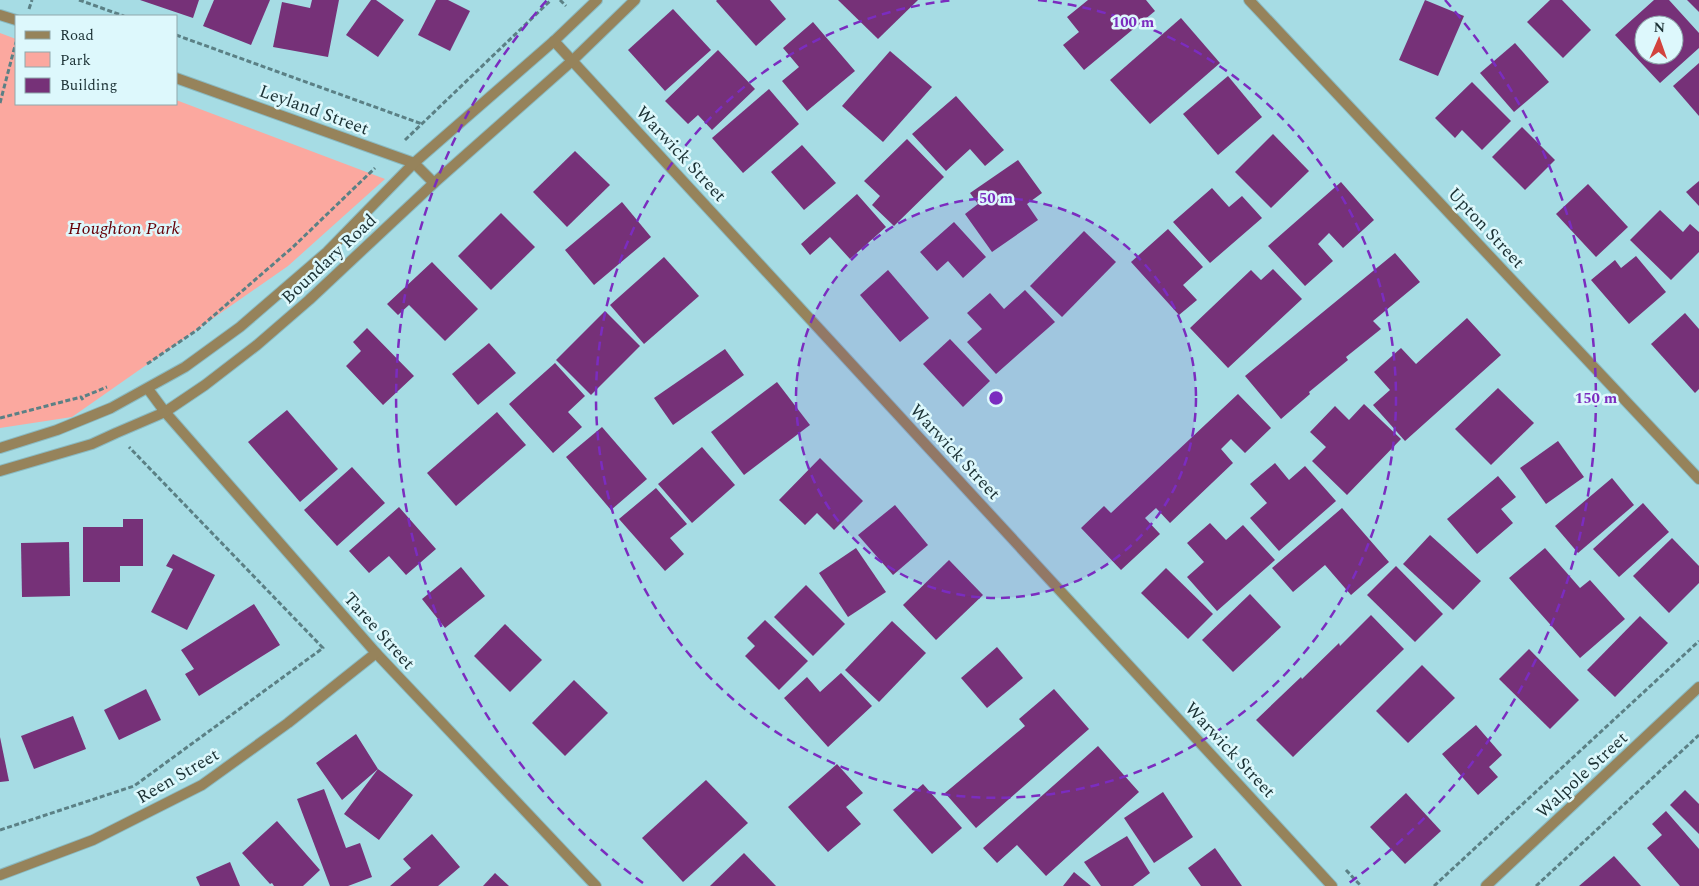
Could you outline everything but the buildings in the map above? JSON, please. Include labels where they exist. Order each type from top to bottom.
[{"type":"street","name":"Boundary Road","points":[[0,448],[57,430],[97,414],[148,389],[185,366],[240,327],[327,252],[414,163],[554,41],[597,0]]},
{"type":"street","name":"Boundary Road","points":[[0,472],[92,444],[165,412],[205,385],[257,345],[309,300],[434,183],[573,60],[635,0]]},
{"type":"street","name":"Upton Street","points":[[1249,0],[1699,479]]},
{"type":"street","points":[[0,14],[15,20]]},
{"type":"street","name":"Warwick Street","points":[[554,41],[1332,886]]},
{"type":"street","name":"Leyland Street","points":[[178,79],[414,163],[434,183]]},
{"type":"street","name":"Taree Street","points":[[148,389],[165,412],[376,653],[596,886]]},
{"type":"street","name":"Reen Street","points":[[0,874],[93,840],[202,785],[288,723],[376,653]]},
{"type":"street","name":"Walpole Street","points":[[1486,886],[1699,688]]},
{"type":"path","points":[[79,0],[121,15]]},
{"type":"path","points":[[143,367],[197,330],[294,247],[551,0]]},
{"type":"path","points":[[178,36],[422,124]]},
{"type":"path","points":[[0,103],[15,46]]},
{"type":"path","points":[[0,418],[81,398],[112,384]]},
{"type":"path","points":[[81,398],[97,414]]},
{"type":"path","points":[[0,830],[134,786],[323,648],[116,433]]},
{"type":"path","points":[[1434,886],[1699,641]]},
{"type":"path","points":[[1536,886],[1699,735]]},
{"type":"green space","name":"Houghton Park","points":[[0,33],[15,39],[15,105],[178,105],[178,101],[385,179],[288,266],[72,417],[0,428]]}]
